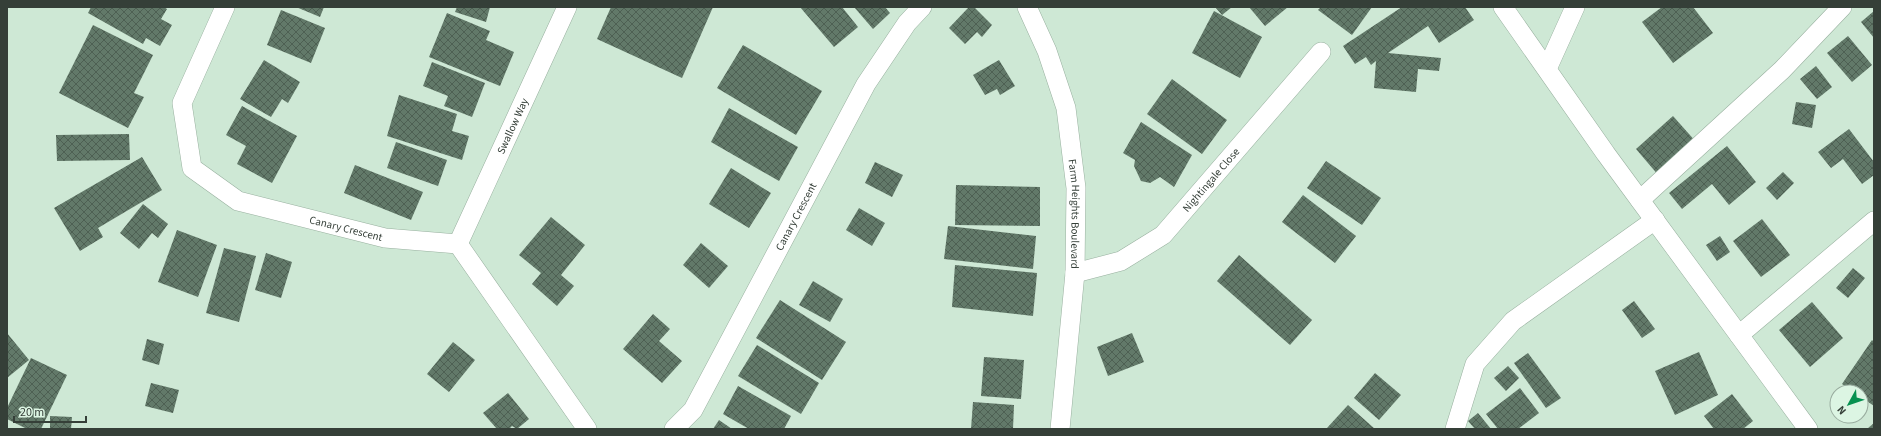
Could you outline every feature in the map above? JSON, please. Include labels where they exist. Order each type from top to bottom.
[{"type":"street","name":"Canary Crescent","points":[[225,7],[182,103],[192,168],[238,201],[385,238],[458,244]]},
{"type":"street","name":"Swallow Way","points":[[458,244],[567,7]]},
{"type":"street","name":"Canary Crescent","points":[[674,429],[693,410],[866,84],[907,23],[922,7]]},
{"type":"street","name":"Farm Heights Boulevard","points":[[1027,7],[1047,51],[1066,108],[1076,188],[1075,273],[1060,429]]},
{"type":"street","points":[[1503,7],[1640,200],[1808,429]]},
{"type":"street","points":[[1547,69],[1575,7]]},
{"type":"street","points":[[1640,200],[1782,70],[1842,7]]},
{"type":"street","name":"Nightingale Close","points":[[1075,273],[1121,261],[1163,235],[1321,52]]},
{"type":"street","points":[[1455,429],[1475,364],[1513,321],[1655,220]]},
{"type":"street","points":[[1739,335],[1874,222]]},
{"type":"street","points":[[458,244],[587,429]]},
{"type":"building","points":[[91,7],[164,7],[167,9],[161,19],[172,25],[160,46],[146,38],[143,44],[88,13]]},
{"type":"building","points":[[296,7],[324,7],[320,17]]},
{"type":"building","points":[[457,7],[490,7],[486,22],[455,12]]},
{"type":"building","points":[[611,7],[713,7],[682,78],[597,39]]},
{"type":"building","points":[[800,7],[842,7],[858,27],[834,47]]},
{"type":"building","points":[[854,7],[885,7],[890,13],[873,29]]},
{"type":"building","points":[[969,7],[974,7],[992,25],[982,37],[977,32],[965,44],[949,28]]},
{"type":"building","points":[[1215,7],[1232,7],[1222,15]]},
{"type":"building","points":[[1249,7],[1288,7],[1265,26]]},
{"type":"building","points":[[1321,7],[1372,7],[1352,35],[1318,10]]},
{"type":"building","points":[[1402,7],[1465,7],[1474,20],[1439,43],[1428,26],[1388,53],[1441,58],[1439,71],[1418,69],[1416,92],[1374,88],[1376,61],[1371,65],[1366,57],[1355,64],[1343,46]]},
{"type":"building","points":[[1662,7],[1693,7],[1713,33],[1673,63],[1642,22]]},
{"type":"building","points":[[281,10],[325,28],[311,63],[267,45]]},
{"type":"building","points":[[1214,11],[1262,37],[1240,78],[1192,53]]},
{"type":"building","points":[[1874,11],[1874,38],[1861,22]]},
{"type":"building","points":[[447,13],[490,31],[486,40],[514,52],[500,86],[429,57]]},
{"type":"building","points":[[93,25],[153,55],[134,93],[144,97],[128,128],[59,93]]},
{"type":"building","points":[[1848,36],[1872,65],[1852,82],[1827,53]]},
{"type":"building","points":[[743,45],[822,91],[796,135],[717,88]]},
{"type":"building","points":[[264,60],[300,82],[288,103],[282,99],[271,117],[240,99]]},
{"type":"building","points":[[999,60],[1015,86],[1000,95],[997,89],[985,95],[973,75]]},
{"type":"building","points":[[432,62],[485,83],[472,117],[444,106],[448,96],[423,86]]},
{"type":"building","points":[[1816,66],[1832,87],[1817,99],[1800,79]]},
{"type":"building","points":[[1172,79],[1227,120],[1202,154],[1147,114]]},
{"type":"building","points":[[399,95],[457,114],[452,131],[469,136],[462,160],[387,136]]},
{"type":"building","points":[[1796,102],[1816,105],[1812,128],[1792,124]]},
{"type":"building","points":[[242,106],[297,136],[272,183],[237,164],[246,146],[226,135]]},
{"type":"building","points":[[729,108],[798,147],[779,181],[711,142]]},
{"type":"building","points":[[1673,116],[1697,143],[1659,176],[1636,149]]},
{"type":"building","points":[[1141,122],[1192,155],[1174,187],[1160,177],[1150,183],[1141,181],[1134,166],[1135,160],[1123,153]]},
{"type":"building","points":[[1849,129],[1874,162],[1874,175],[1862,184],[1843,159],[1831,168],[1818,152]]},
{"type":"building","points":[[129,134],[130,160],[57,161],[56,135]]},
{"type":"building","points":[[396,142],[447,160],[438,186],[387,168]]},
{"type":"building","points":[[1727,146],[1756,182],[1729,205],[1712,184],[1682,209],[1669,193]]},
{"type":"building","points":[[142,157],[162,190],[98,228],[103,237],[80,251],[54,208]]},
{"type":"building","points":[[1326,161],[1381,198],[1362,225],[1307,188]]},
{"type":"building","points":[[875,162],[903,175],[892,197],[865,183]]},
{"type":"building","points":[[355,165],[423,192],[411,220],[344,193]]},
{"type":"building","points":[[731,168],[771,193],[749,228],[709,204]]},
{"type":"building","points":[[1783,172],[1794,183],[1777,200],[1766,188]]},
{"type":"building","points":[[956,185],[1040,187],[1040,226],[955,225]]},
{"type":"building","points":[[1303,195],[1356,236],[1335,263],[1282,222]]},
{"type":"building","points":[[143,204],[168,224],[158,238],[152,233],[139,249],[120,233]]},
{"type":"building","points":[[859,208],[885,223],[872,246],[846,230]]},
{"type":"building","points":[[551,217],[585,245],[561,275],[574,286],[557,306],[532,284],[541,273],[519,255]]},
{"type":"building","points":[[1762,219],[1790,255],[1761,277],[1733,241]]},
{"type":"building","points":[[948,226],[1036,236],[1033,269],[944,259]]},
{"type":"building","points":[[177,230],[217,245],[198,297],[158,282]]},
{"type":"building","points":[[1720,236],[1730,252],[1717,261],[1706,245]]},
{"type":"building","points":[[701,243],[728,266],[709,288],[683,265]]},
{"type":"building","points":[[224,248],[256,256],[239,322],[206,313]]},
{"type":"building","points":[[266,253],[292,262],[281,298],[255,290]]},
{"type":"building","points":[[1239,255],[1312,320],[1290,345],[1217,281]]},
{"type":"building","points":[[955,265],[1037,273],[1033,316],[952,307]]},
{"type":"building","points":[[1853,268],[1865,278],[1848,298],[1836,288]]},
{"type":"building","points":[[813,281],[843,299],[830,322],[799,305]]},
{"type":"building","points":[[780,300],[846,342],[822,380],[756,338]]},
{"type":"building","points":[[1634,301],[1655,329],[1642,338],[1622,310]]},
{"type":"building","points":[[1812,302],[1843,338],[1810,367],[1779,330]]},
{"type":"building","points":[[653,314],[670,329],[659,341],[682,361],[662,383],[623,349]]},
{"type":"building","points":[[7,333],[29,360],[7,378]]},
{"type":"building","points":[[1132,333],[1144,362],[1108,376],[1097,347]]},
{"type":"building","points":[[147,339],[164,344],[159,365],[142,360]]},
{"type":"building","points":[[1872,340],[1874,342],[1874,406],[1869,403],[1869,384],[1842,384]]},
{"type":"building","points":[[453,342],[475,360],[449,392],[427,374]]},
{"type":"building","points":[[757,345],[819,383],[801,414],[738,376]]},
{"type":"building","points":[[1699,352],[1718,395],[1675,415],[1655,371]]},
{"type":"building","points":[[1528,353],[1561,398],[1546,408],[1514,363]]},
{"type":"building","points":[[984,357],[1024,360],[1021,399],[981,396]]},
{"type":"building","points":[[31,358],[67,375],[41,429],[27,429],[7,419],[7,408]]},
{"type":"building","points":[[1508,366],[1519,378],[1506,391],[1494,378]]},
{"type":"building","points":[[1375,373],[1401,395],[1379,420],[1354,398]]},
{"type":"building","points":[[151,383],[179,390],[173,413],[145,406]]},
{"type":"building","points":[[738,386],[791,416],[784,429],[749,429],[723,414]]},
{"type":"building","points":[[1520,388],[1539,413],[1518,429],[1498,429],[1486,414]]},
{"type":"building","points":[[508,393],[529,419],[517,429],[512,426],[509,429],[497,429],[483,413]]},
{"type":"building","points":[[1732,394],[1753,421],[1743,429],[1714,429],[1704,416]]},
{"type":"building","points":[[973,402],[1014,405],[1013,429],[971,429]]},
{"type":"building","points":[[1348,405],[1375,429],[1328,429],[1327,428]]},
{"type":"building","points":[[1478,413],[1491,429],[1475,429],[1468,421]]},
{"type":"building","points":[[50,416],[72,417],[71,429],[50,429]]},
{"type":"building","points":[[719,420],[732,429],[713,429]]},
{"type":"building","points":[[1874,423],[1874,429],[1867,429]]}]
